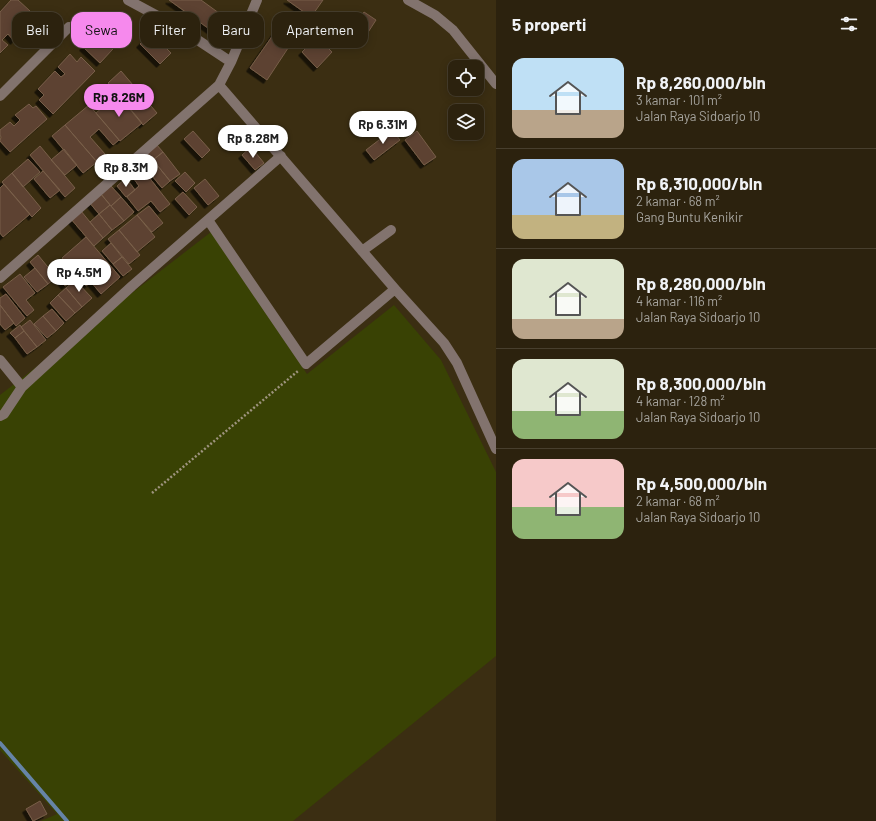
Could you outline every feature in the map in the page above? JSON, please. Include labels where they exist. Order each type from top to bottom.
[{"type":"street","points":[[128,0],[178,27],[232,62]]},
{"type":"street","points":[[0,278],[219,85],[232,62],[257,0]]},
{"type":"street","points":[[408,0],[435,15],[453,30],[496,84]]},
{"type":"street","points":[[0,96],[69,27]]},
{"type":"street","points":[[219,85],[395,289],[444,343],[457,363],[496,449]]},
{"type":"street","points":[[0,416],[4,414],[22,386],[132,286],[281,156]]},
{"type":"street","points":[[208,220],[306,364],[395,289]]},
{"type":"street","points":[[362,250],[391,230]]},
{"type":"street","points":[[0,360],[22,386]]},
{"type":"path","points":[[152,493],[306,364]]},
{"type":"green space","points":[[211,232],[307,374],[394,305],[441,360],[496,472],[496,656],[293,821],[41,821],[57,814],[0,750],[0,395]]},
{"type":"building","points":[[11,0],[18,0],[30,11],[12,12],[12,39],[8,34],[2,40],[8,45],[0,53],[0,12]]},
{"type":"building","points":[[169,0],[201,0],[218,12],[208,12],[208,28],[200,22],[200,12],[186,12]]},
{"type":"building","points":[[287,0],[323,0],[315,12],[304,12]]},
{"type":"building","points":[[368,15],[376,20],[368,32]]},
{"type":"building","points":[[272,36],[272,48],[288,48],[267,80],[250,68]]},
{"type":"building","points":[[84,48],[114,48],[100,63]]},
{"type":"building","points":[[144,48],[166,48],[171,53],[160,64]]},
{"type":"building","points":[[306,48],[328,48],[332,52],[317,68],[302,52]]},
{"type":"building","points":[[70,54],[77,62],[81,57],[95,71],[53,114],[39,100],[44,95],[38,89],[55,71],[61,77],[65,74],[58,67]]},
{"type":"building","points":[[121,71],[157,113],[143,125],[108,83]]},
{"type":"building","points":[[118,94],[142,123],[120,141],[96,113]]},
{"type":"building","points":[[29,104],[33,108],[36,106],[47,119],[10,152],[0,141],[0,130],[10,122],[14,126],[20,120],[15,115]]},
{"type":"building","points":[[89,105],[119,140],[113,145],[99,129],[90,137],[105,154],[97,162],[65,125]]},
{"type":"building","points":[[65,125],[97,162],[83,173],[52,136]]},
{"type":"building","points":[[392,130],[400,140],[374,160],[366,150]]},
{"type":"building","points":[[193,131],[210,150],[202,158],[184,139]]},
{"type":"building","points":[[417,131],[436,157],[424,165],[405,140]]},
{"type":"building","points":[[156,144],[163,152],[153,160],[170,181],[162,188],[138,159]]},
{"type":"building","points":[[40,146],[75,188],[65,197],[30,155]]},
{"type":"building","points":[[251,147],[264,163],[255,170],[242,155]]},
{"type":"building","points":[[64,149],[77,165],[65,175],[51,160]]},
{"type":"building","points":[[163,152],[180,174],[170,181],[153,160]]},
{"type":"building","points":[[28,159],[40,172],[23,187],[12,173]]},
{"type":"building","points":[[43,171],[60,190],[50,198],[34,179]]},
{"type":"building","points":[[144,171],[170,204],[160,212],[151,201],[138,211],[127,197],[139,186],[134,179]]},
{"type":"building","points":[[185,172],[195,183],[186,192],[175,181]]},
{"type":"building","points":[[12,173],[41,208],[32,217],[2,182]]},
{"type":"building","points":[[126,178],[135,190],[126,197],[117,186]]},
{"type":"building","points":[[205,179],[219,196],[208,205],[194,188]]},
{"type":"building","points":[[4,184],[30,214],[3,237],[0,233],[0,188]]},
{"type":"building","points":[[111,186],[121,197],[111,206],[101,194]]},
{"type":"building","points":[[183,192],[197,207],[189,215],[175,199]]},
{"type":"building","points":[[100,193],[110,205],[99,214],[89,202]]},
{"type":"building","points":[[121,197],[134,212],[124,221],[111,206]]},
{"type":"building","points":[[110,205],[124,221],[112,230],[99,214]]},
{"type":"building","points":[[149,206],[163,223],[152,232],[137,215]]},
{"type":"building","points":[[81,211],[103,238],[94,246],[71,219]]},
{"type":"building","points":[[99,214],[112,230],[103,238],[90,222]]},
{"type":"building","points":[[137,215],[155,237],[137,252],[119,230]]},
{"type":"building","points":[[119,230],[140,255],[129,264],[108,239]]},
{"type":"building","points":[[86,237],[120,277],[101,294],[91,282],[86,286],[62,258]]},
{"type":"building","points":[[111,243],[122,257],[113,264],[102,251]]},
{"type":"building","points":[[38,255],[56,277],[48,284],[30,262]]},
{"type":"building","points":[[122,257],[132,269],[123,276],[113,264]]},
{"type":"building","points":[[35,268],[48,284],[37,292],[24,277]]},
{"type":"building","points":[[69,271],[74,279],[65,286],[59,278]]},
{"type":"building","points":[[20,274],[35,293],[26,300],[34,310],[27,316],[3,287]]},
{"type":"building","points":[[75,280],[92,298],[82,307],[66,288]]},
{"type":"building","points":[[66,288],[82,307],[75,313],[58,295]]},
{"type":"building","points":[[6,294],[25,318],[16,326],[0,305],[0,298]]},
{"type":"building","points":[[58,295],[75,313],[66,321],[50,303]]},
{"type":"building","points":[[0,305],[14,323],[5,330],[0,324]]},
{"type":"building","points":[[52,309],[64,323],[56,331],[43,316]]},
{"type":"building","points":[[43,316],[56,331],[47,338],[34,324]]},
{"type":"building","points":[[30,320],[46,340],[37,347],[21,327]]},
{"type":"building","points":[[20,325],[24,331],[15,338],[10,333]]},
{"type":"building","points":[[24,331],[37,347],[27,354],[15,338]]},
{"type":"building","points":[[40,801],[47,814],[33,821],[26,809]]},
{"type":"waterway","points":[[0,743],[67,821]]}]
